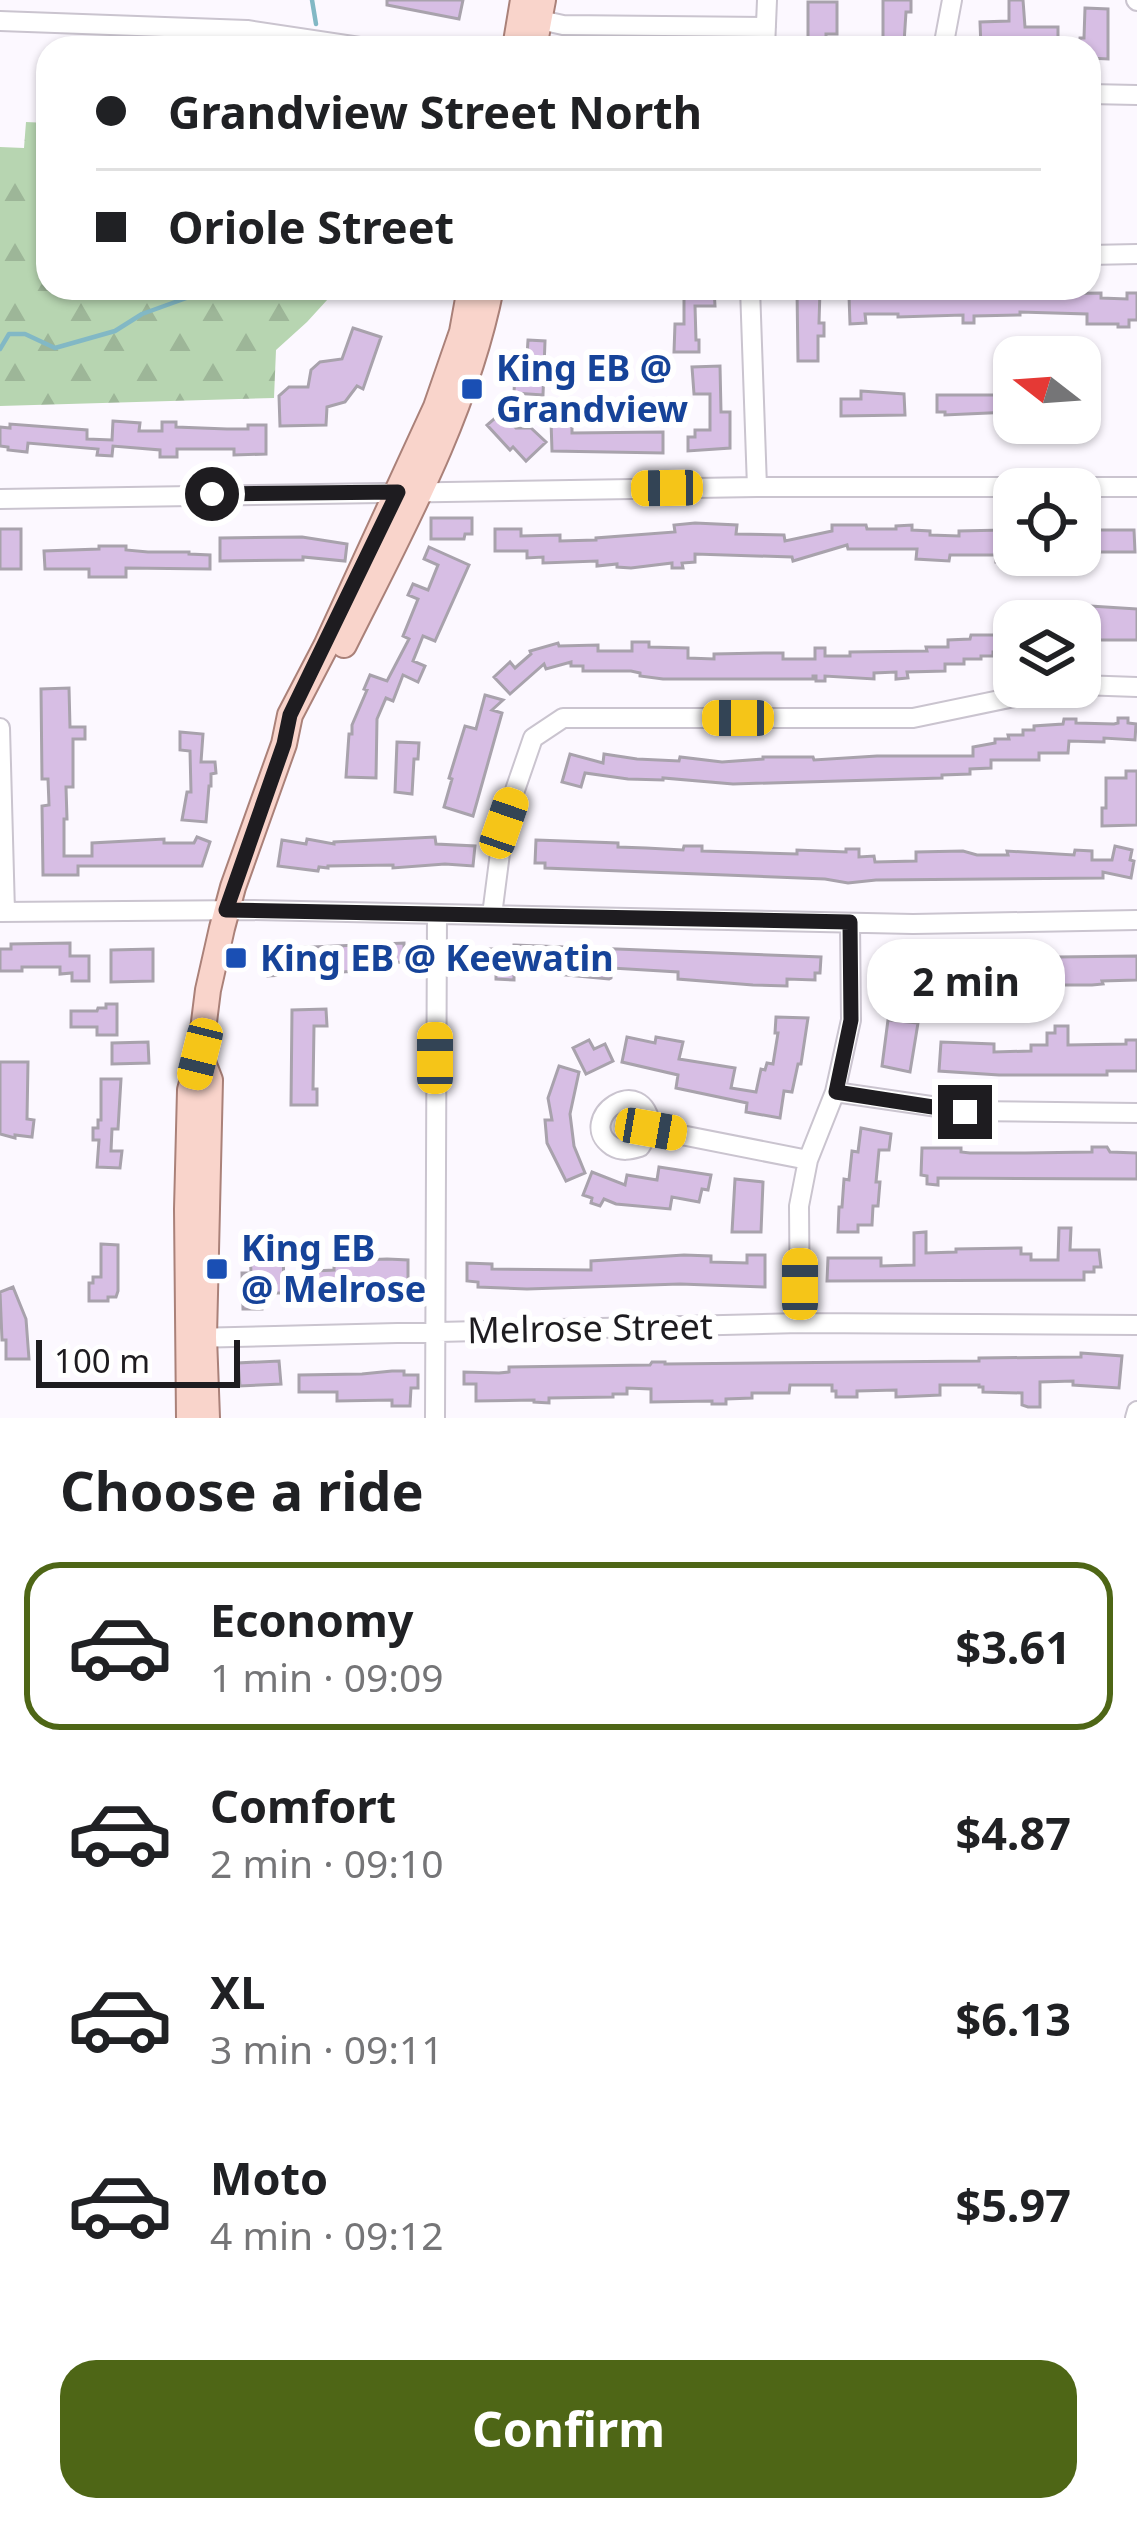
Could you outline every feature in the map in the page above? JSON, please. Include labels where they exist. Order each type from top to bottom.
[{"type":"main road","points":[[409,492],[462,332],[468,300]]},
{"type":"main road","points":[[207,1418],[187,1209],[190,1090],[226,910],[284,744],[307,719],[475,352],[488,300]]},
{"type":"main road","points":[[189,1418],[196,1338]]},
{"type":"street","points":[[29,0],[30,21]]},
{"type":"street","points":[[765,36],[767,0]]},
{"type":"street","points":[[945,36],[952,0]]},
{"type":"street","points":[[531,9],[563,25],[766,27]]},
{"type":"street","points":[[0,21],[247,30],[287,36]]},
{"type":"street","points":[[1101,94],[1137,95]]},
{"type":"street","points":[[1101,255],[1137,254]]},
{"type":"street","points":[[750,300],[757,487]]},
{"type":"street","points":[[0,499],[757,487],[1137,487]]},
{"type":"street","points":[[1101,686],[1137,687]]},
{"type":"street","points":[[492,915],[504,823],[533,738],[563,718],[913,718],[993,701]]},
{"type":"street","points":[[0,728],[2,912],[226,910],[850,922],[1137,920]]},
{"type":"street","points":[[435,1418],[437,914]]},
{"type":"street","points":[[800,1323],[799,1206],[808,1160],[836,1092],[851,1020],[850,922]]},
{"type":"street","points":[[836,1092],[965,1112],[1137,1113]]},
{"type":"street","points":[[651,1129],[808,1160]]},
{"type":"street","name":"Melrose Street","points":[[196,1338],[800,1323],[1137,1325]]},
{"type":"green space","points":[[26,122],[36,122],[36,300],[327,300],[276,350],[274,398],[0,406],[0,147],[24,148]]},
{"type":"building","points":[[387,0],[463,0],[459,19],[387,5]]},
{"type":"building","points":[[883,0],[911,0],[904,36],[883,36]]},
{"type":"building","points":[[1009,0],[1023,0],[1025,27],[1058,27],[1058,36],[981,36],[980,22],[1009,21]]},
{"type":"building","points":[[808,2],[837,2],[837,34],[808,36]]},
{"type":"building","points":[[1085,8],[1108,9],[1108,59],[1101,59],[1101,36],[1084,36]]},
{"type":"building","points":[[1127,293],[1137,293],[1137,320],[1129,320],[1129,327],[1087,324],[1087,314],[1020,312],[974,316],[974,323],[963,323],[963,315],[865,314],[866,323],[850,324],[849,300],[1101,300],[1127,299]]},
{"type":"building","points":[[684,300],[715,300],[715,306],[695,306],[699,352],[674,352],[675,324],[684,324]]},
{"type":"building","points":[[797,300],[820,300],[824,336],[818,336],[818,361],[798,361]]},
{"type":"building","points":[[353,328],[381,337],[363,389],[357,386],[345,402],[327,407],[326,425],[280,426],[279,396],[289,387],[308,387],[311,370],[320,362],[342,359]]},
{"type":"building","points":[[528,340],[545,341],[543,395],[514,393],[515,371],[526,372]]},
{"type":"building","points":[[720,366],[721,412],[730,412],[730,448],[688,451],[688,437],[695,437],[695,430],[710,430],[710,394],[694,394],[692,367]]},
{"type":"building","points":[[861,391],[904,394],[905,415],[841,416],[841,399],[861,399]]},
{"type":"building","points":[[937,395],[993,395],[993,413],[937,412]]},
{"type":"building","points":[[502,412],[516,428],[531,428],[546,442],[526,461],[487,425]]},
{"type":"building","points":[[113,421],[140,423],[139,431],[162,431],[162,422],[227,429],[266,425],[266,454],[177,449],[177,457],[160,457],[160,450],[113,446],[112,456],[97,455],[98,449],[28,443],[27,452],[0,446],[0,427],[10,428],[10,424],[87,430],[87,439],[112,440]]},
{"type":"building","points":[[551,421],[572,421],[572,433],[663,432],[663,453],[552,451]]},
{"type":"building","points":[[431,518],[472,518],[472,534],[465,534],[464,539],[431,539]]},
{"type":"building","points":[[674,525],[737,525],[736,534],[784,535],[785,541],[832,531],[832,525],[896,529],[912,525],[912,530],[930,531],[930,535],[959,536],[959,531],[993,530],[993,555],[950,555],[949,561],[916,559],[917,549],[848,549],[847,545],[793,561],[792,557],[695,554],[695,562],[682,563],[683,568],[672,568],[672,563],[631,568],[597,566],[597,561],[543,563],[543,557],[527,558],[527,551],[495,551],[495,529],[521,529],[521,536],[560,535],[560,541],[675,532]]},
{"type":"building","points":[[0,529],[21,529],[21,569],[0,569]]},
{"type":"building","points":[[1101,530],[1134,530],[1135,552],[1101,552]]},
{"type":"building","points":[[302,537],[347,544],[345,561],[303,557],[220,561],[220,538]]},
{"type":"building","points":[[99,546],[210,555],[210,569],[126,568],[126,577],[89,577],[89,569],[45,569],[44,551]]},
{"type":"building","points":[[429,547],[469,565],[435,641],[423,636],[413,661],[425,666],[418,682],[403,675],[393,701],[386,698],[377,719],[376,778],[346,777],[349,734],[370,675],[387,681],[409,639],[403,636],[418,599],[408,595],[413,584],[428,590],[438,565],[424,559]]},
{"type":"building","points":[[1101,607],[1137,609],[1137,640],[1101,640]]},
{"type":"building","points":[[971,635],[993,635],[993,656],[945,664],[945,671],[907,672],[908,678],[896,679],[896,672],[874,673],[874,679],[825,676],[825,681],[816,681],[816,676],[663,679],[631,671],[583,671],[583,666],[571,666],[571,662],[546,669],[544,664],[510,694],[494,677],[510,662],[515,668],[530,651],[558,643],[598,645],[598,651],[632,651],[632,642],[649,642],[649,647],[688,648],[688,658],[783,653],[783,659],[815,659],[815,648],[825,648],[825,656],[927,651],[926,647],[948,647],[948,640],[970,639]]},
{"type":"building","points":[[69,688],[70,727],[85,727],[85,739],[73,739],[73,787],[66,787],[64,856],[92,856],[92,843],[164,839],[164,843],[194,843],[197,837],[210,842],[202,866],[78,866],[78,875],[43,875],[42,806],[49,805],[48,779],[42,779],[41,689]]},
{"type":"building","points":[[485,695],[503,700],[492,710],[502,713],[473,816],[444,807],[465,726],[476,729]]},
{"type":"building","points":[[1118,718],[1136,724],[1135,740],[1069,741],[1068,753],[1039,753],[1039,760],[991,760],[991,768],[942,778],[733,784],[585,773],[581,787],[562,782],[570,754],[603,763],[604,754],[722,762],[763,757],[973,756],[973,747],[1023,735],[1023,730],[1034,730],[1034,726],[1063,724],[1064,719],[1114,724]]},
{"type":"building","points":[[180,732],[203,734],[201,762],[215,762],[206,822],[182,820],[187,792],[191,792],[190,751],[180,750]]},
{"type":"building","points":[[397,742],[419,743],[412,794],[395,792]]},
{"type":"building","points":[[1126,771],[1137,771],[1137,825],[1102,826],[1106,778],[1126,778]]},
{"type":"building","points":[[435,837],[436,844],[475,846],[473,866],[328,866],[318,871],[278,866],[282,840],[334,844]]},
{"type":"building","points":[[536,840],[797,854],[797,850],[859,849],[859,857],[874,856],[875,862],[916,861],[916,852],[1074,855],[1075,850],[1092,851],[1092,860],[1112,860],[1115,846],[1132,850],[1130,860],[1134,861],[1131,878],[1103,872],[1103,878],[848,883],[545,868],[545,863],[535,863]]},
{"type":"building","points":[[70,943],[70,956],[89,956],[89,981],[72,981],[72,973],[60,974],[60,967],[0,971],[0,949],[11,949],[11,944]]},
{"type":"building","points":[[404,943],[404,962],[377,963],[377,970],[268,976],[266,949]]},
{"type":"building","points":[[514,945],[821,957],[820,973],[815,973],[815,980],[787,979],[787,986],[678,979],[678,972],[612,968],[609,979],[565,975],[565,967],[538,966],[538,972],[514,971],[514,980],[496,979],[496,970],[466,969],[466,949]]},
{"type":"building","points":[[153,949],[153,981],[111,982],[111,950]]},
{"type":"building","points":[[1137,956],[1137,980],[1035,985],[1035,991],[1024,991],[1024,985],[986,985],[975,991],[940,991],[940,982],[887,987],[887,971],[877,971],[877,959]]},
{"type":"building","points":[[106,1004],[117,1004],[117,1035],[97,1035],[97,1027],[71,1027],[71,1011],[97,1011]]},
{"type":"building","points":[[326,1009],[327,1026],[314,1026],[317,1105],[291,1105],[292,1010]]},
{"type":"building","points":[[776,1017],[808,1018],[801,1064],[792,1092],[784,1091],[780,1118],[746,1112],[747,1103],[676,1088],[678,1075],[622,1062],[627,1037],[683,1042],[679,1059],[735,1068],[731,1088],[756,1092],[761,1069],[773,1064]]},
{"type":"building","points":[[888,1020],[918,1023],[910,1072],[882,1066]]},
{"type":"building","points":[[1055,1026],[1068,1026],[1068,1045],[1137,1040],[1137,1071],[999,1075],[939,1071],[941,1042],[994,1044],[994,1052],[1031,1051],[1031,1045],[1047,1045],[1047,1033],[1055,1033]]},
{"type":"building","points":[[589,1040],[594,1049],[605,1044],[613,1061],[586,1074],[573,1048]]},
{"type":"building","points":[[148,1042],[149,1063],[112,1064],[112,1043]]},
{"type":"building","points":[[0,1062],[28,1062],[27,1119],[34,1120],[32,1137],[0,1134]]},
{"type":"building","points":[[559,1066],[579,1072],[570,1114],[574,1146],[585,1173],[566,1181],[547,1143],[545,1120],[552,1120],[548,1098]]},
{"type":"building","points":[[101,1079],[121,1079],[118,1129],[112,1129],[111,1151],[122,1151],[120,1168],[97,1167],[99,1140],[93,1140],[93,1128],[101,1120]]},
{"type":"building","points":[[861,1128],[891,1134],[889,1150],[879,1150],[878,1206],[873,1206],[872,1225],[858,1225],[858,1232],[838,1232],[844,1179],[849,1180]]},
{"type":"building","points":[[1092,1147],[1137,1153],[1137,1179],[938,1178],[938,1185],[927,1184],[927,1176],[921,1175],[922,1148],[1025,1153],[1092,1152]]},
{"type":"building","points":[[659,1167],[711,1175],[708,1190],[702,1189],[699,1202],[672,1197],[670,1209],[604,1199],[600,1206],[583,1195],[592,1172],[625,1185],[627,1175],[657,1180]]},
{"type":"building","points":[[735,1179],[763,1182],[761,1232],[732,1232]]},
{"type":"building","points":[[1059,1228],[1071,1228],[1070,1250],[1099,1250],[1101,1267],[1084,1272],[1084,1280],[827,1281],[828,1258],[881,1258],[881,1266],[914,1265],[914,1233],[926,1232],[926,1253],[1021,1248],[1021,1254],[1031,1254],[1031,1260],[1058,1260]]},
{"type":"building","points":[[101,1244],[118,1245],[118,1291],[108,1301],[89,1301],[89,1283],[101,1277]]},
{"type":"building","points":[[283,1245],[284,1293],[262,1293],[262,1309],[243,1309],[242,1273],[251,1273],[250,1246]]},
{"type":"building","points":[[684,1255],[747,1263],[747,1255],[765,1255],[765,1287],[680,1284],[527,1289],[478,1287],[478,1282],[467,1281],[467,1263],[492,1264],[492,1269],[591,1270],[591,1261]]},
{"type":"building","points":[[408,1260],[408,1290],[305,1297],[304,1280],[316,1280],[315,1271],[334,1270],[334,1261]]},
{"type":"building","points":[[13,1287],[26,1319],[29,1359],[6,1359],[0,1292]]},
{"type":"building","points":[[1081,1353],[1122,1356],[1119,1388],[1040,1382],[1040,1407],[1022,1405],[1022,1393],[983,1392],[979,1385],[940,1385],[940,1395],[896,1397],[896,1390],[836,1397],[832,1385],[790,1385],[789,1393],[752,1393],[752,1398],[712,1404],[651,1402],[651,1389],[627,1388],[627,1394],[613,1397],[549,1398],[549,1403],[476,1401],[476,1384],[464,1384],[464,1372],[509,1372],[509,1367],[979,1361],[1081,1357]]},
{"type":"building","points":[[279,1361],[281,1384],[240,1386],[238,1363]]},
{"type":"building","points":[[404,1371],[404,1375],[418,1375],[410,1406],[392,1406],[392,1400],[337,1401],[337,1392],[299,1392],[299,1375]]},
{"type":"waterway","points":[[312,0],[316,24]]},
{"type":"waterway","points":[[0,349],[9,334],[25,334],[55,348],[115,331],[142,314],[181,300]]},
{"type":"place","name":"King EB @ Grandview","points":[[472,389]]},
{"type":"place","name":"King EB @ Keewatin","points":[[236,958]]},
{"type":"place","name":"King EB @ Melrose","points":[[217,1269]]},
{"type":"route","points":[[212,494],[398,492],[290,715],[226,910],[850,922],[851,1020],[836,1092],[965,1112]]}]
